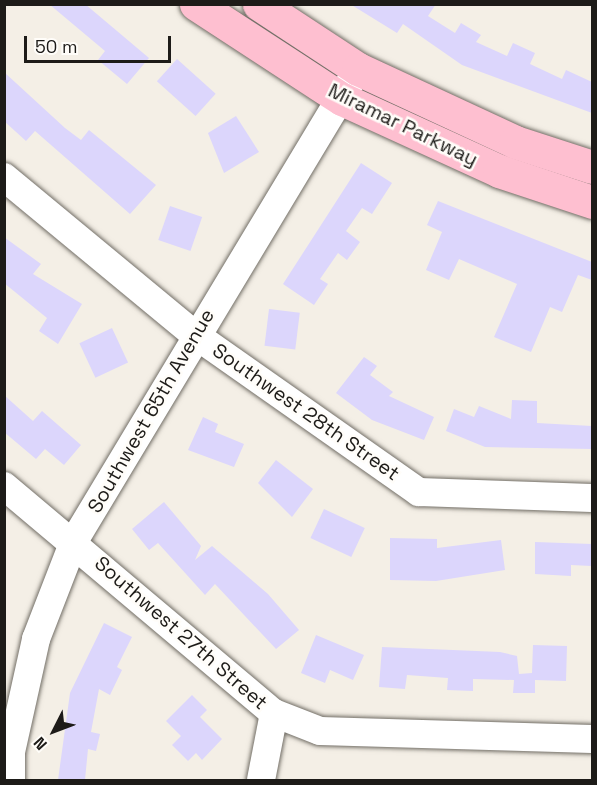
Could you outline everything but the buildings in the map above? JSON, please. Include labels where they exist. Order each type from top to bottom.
[{"type":"main road","name":"Miramar Parkway","points":[[196,4],[342,99],[499,171],[592,202]]},
{"type":"main road","name":"Miramar Parkway","points":[[259,4],[358,69],[514,142],[592,167]]},
{"type":"street","name":"Southwest 65th Avenue","points":[[11,780],[8,752],[36,639],[75,541],[194,334],[342,99],[358,69]]},
{"type":"street","name":"Southwest 28th Street","points":[[4,177],[194,334],[419,492],[592,498]]},
{"type":"street","name":"Southwest 27th Street","points":[[4,486],[75,541],[274,713],[320,731],[592,739]]},
{"type":"street","points":[[261,780],[274,713]]}]
